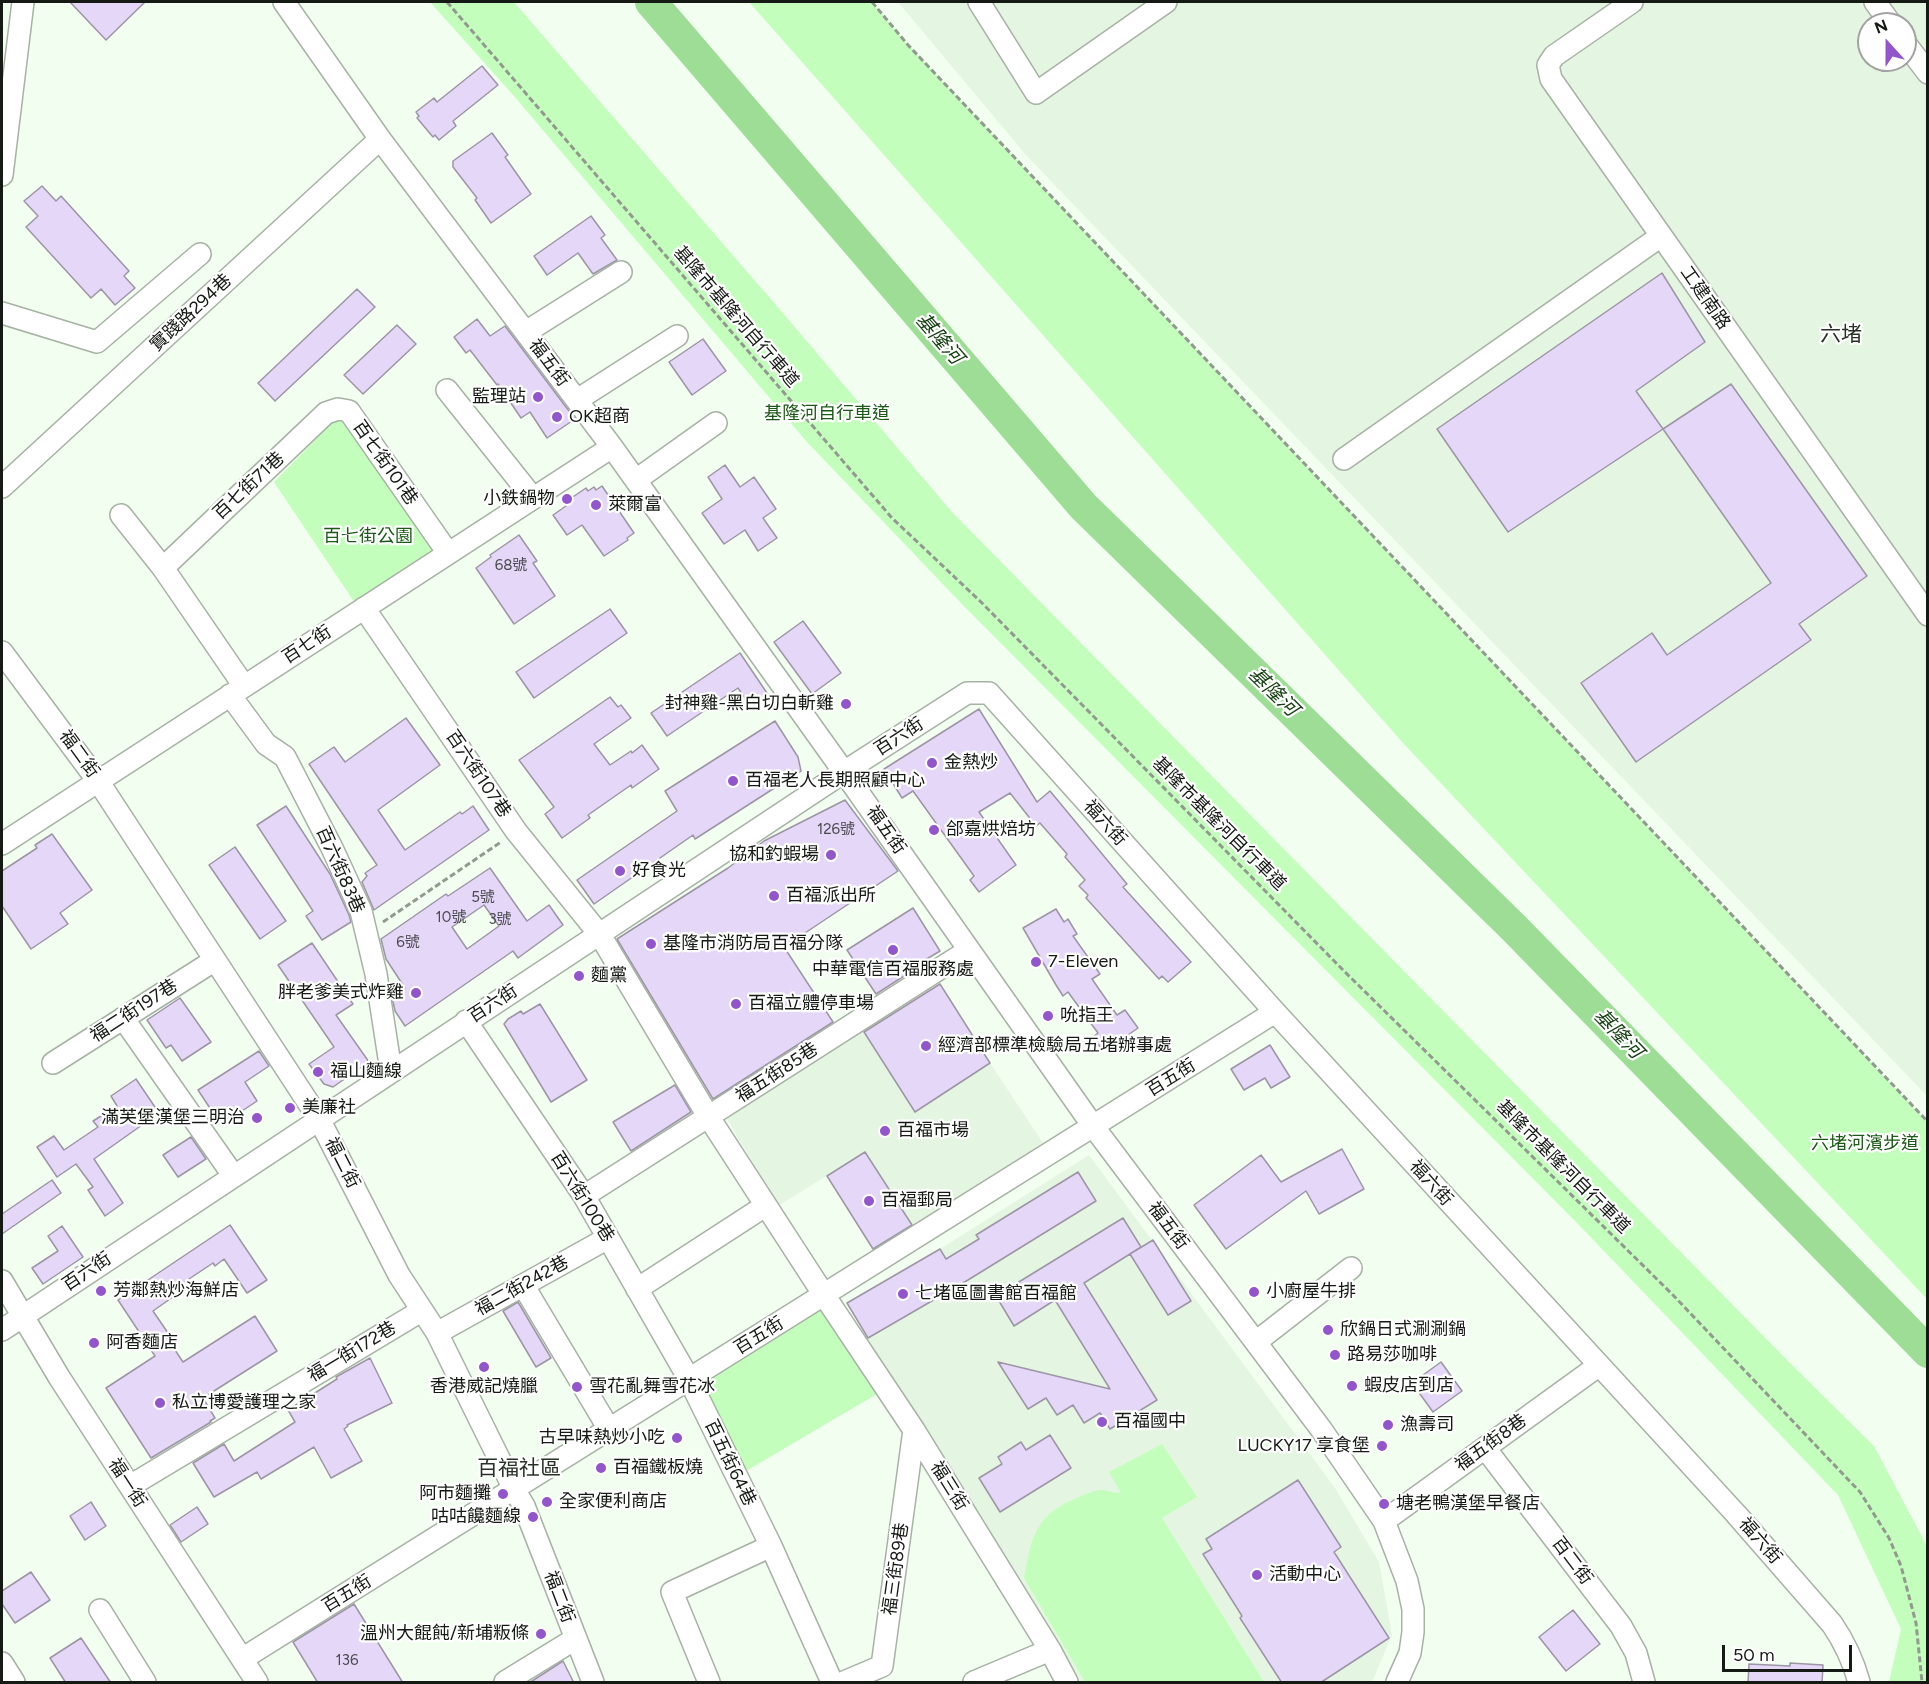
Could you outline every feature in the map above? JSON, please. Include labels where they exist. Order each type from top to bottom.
[{"type":"street","points":[[2,175],[23,2]]},
{"type":"street","name":"福五街","points":[[284,2],[380,139],[636,480],[1093,1126],[1321,1429],[1384,1521],[1407,1581],[1413,1609],[1410,1653],[1397,1683]]},
{"type":"street","points":[[979,2],[1036,93],[1166,2]]},
{"type":"street","name":"工建南路","points":[[1632,2],[1554,56],[1548,65],[1551,79],[1928,615]]},
{"type":"street","points":[[1917,59],[1928,73]]},
{"type":"street","name":"實踐路294巷","points":[[2,487],[380,139]]},
{"type":"street","points":[[1344,459],[1661,236]]},
{"type":"street","points":[[2,313],[97,342],[200,254]]},
{"type":"street","points":[[526,332],[621,272]]},
{"type":"street","points":[[578,400],[677,336]]},
{"type":"street","points":[[447,390],[533,498]]},
{"type":"street","name":"百七街101巷","points":[[338,409],[349,411],[448,553]]},
{"type":"street","name":"百七街71巷","points":[[163,568],[326,413],[338,409]]},
{"type":"street","points":[[636,480],[716,423]]},
{"type":"street","name":"百七街","points":[[2,844],[612,447]]},
{"type":"street","points":[[121,516],[163,568],[237,691]]},
{"type":"street","name":"百六街107巷","points":[[364,608],[516,831],[600,935],[708,1116]]},
{"type":"street","name":"福二街","points":[[2,652],[98,781],[319,1119],[399,1275],[437,1333],[524,1506],[592,1683]]},
{"type":"street","name":"百六街83巷","points":[[237,691],[266,744],[285,758],[356,900],[376,974],[391,1071]]},
{"type":"street","name":"百六街","points":[[2,1330],[844,772],[967,693],[989,693]]},
{"type":"street","name":"福六街","points":[[989,693],[1275,1012],[1736,1514],[1832,1624],[1853,1660],[1859,1683]]},
{"type":"street","name":"福五街85巷","points":[[584,1196],[969,950]]},
{"type":"street","name":"福二街197巷","points":[[53,1063],[215,960]]},
{"type":"street","name":"百五街","points":[[242,1659],[1275,1012]]},
{"type":"street","points":[[123,1018],[233,1175]]},
{"type":"street","name":"百六街100巷","points":[[466,1021],[584,1196],[689,1380]]},
{"type":"street","name":"福三街","points":[[708,1116],[914,1430],[1050,1650],[1067,1683]]},
{"type":"street","points":[[637,1289],[765,1206]]},
{"type":"street","name":"福二街242巷","points":[[437,1333],[608,1238]]},
{"type":"street","points":[[1256,1342],[1351,1268]]},
{"type":"street","name":"福一街","points":[[2,1281],[59,1377],[257,1683]]},
{"type":"street","points":[[523,1285],[609,1430]]},
{"type":"street","name":"福一街172巷","points":[[130,1486],[421,1311]]},
{"type":"street","name":"福五街8巷","points":[[1384,1521],[1598,1366]]},
{"type":"street","name":"百五街64巷","points":[[689,1380],[771,1546],[832,1683]]},
{"type":"street","name":"福三街89巷","points":[[844,1683],[882,1666],[914,1430]]},
{"type":"street","name":"百二街","points":[[1485,1448],[1621,1626],[1636,1653],[1644,1683]]},
{"type":"street","points":[[709,1683],[672,1592],[771,1546]]},
{"type":"street","points":[[100,1610],[145,1683]]},
{"type":"street","points":[[505,1683],[575,1639]]},
{"type":"street","points":[[974,1683],[1050,1650]]},
{"type":"street","points":[[2,1663],[14,1683]]},
{"type":"path","name":"基隆市基隆河自行車道","points":[[447,2],[892,518],[981,602],[1344,971],[1672,1294],[1860,1492],[1889,1538],[1901,1566],[1916,1623],[1922,1683]]},
{"type":"path","points":[[872,2],[925,63],[1928,1122]]},
{"type":"path","points":[[366,934],[516,831]]},
{"type":"shaded area","points":[[898,2],[1927,2],[1927,1096],[1026,155]]},
{"type":"shaded area","name":"百福市場","points":[[861,1028],[914,1111],[990,1063],[1043,1143],[912,1226],[865,1152],[778,1206],[727,1119]]},
{"type":"shaded area","name":"百福國中","points":[[1089,1155],[1335,1488],[1379,1562],[1392,1635],[1372,1682],[1076,1682],[867,1338],[960,1284],[940,1249]]},
{"type":"green space","name":"基隆河自行車道","points":[[430,2],[514,2],[952,512],[1874,1446],[1927,1546],[1927,1682],[1889,1682],[1901,1629],[1838,1495],[1578,1224],[959,601],[807,442],[514,96]]},
{"type":"green space","name":"六堵河濱步道","points":[[749,2],[872,2],[908,45],[1927,1122],[1927,1299],[1403,743]]},
{"type":"green space","name":"百七街公園","points":[[340,415],[435,549],[355,603],[274,482]]},
{"type":"green space","points":[[824,1295],[882,1391],[736,1477],[689,1379]]},
{"type":"green space","points":[[1162,1444],[1197,1497],[1162,1518],[1264,1682],[1085,1682],[1024,1578],[1032,1541],[1036,1531],[1049,1514],[1091,1492],[1103,1490],[1121,1493],[1109,1472]]},
{"type":"building","points":[[70,2],[145,2],[106,40]]},
{"type":"building","points":[[482,66],[498,85],[453,121],[456,126],[439,140],[435,135],[433,137],[417,118],[419,116],[416,112],[434,98],[437,102]]},
{"type":"building","points":[[492,133],[508,155],[505,157],[531,194],[491,223],[475,200],[477,198],[453,167],[453,161]]},
{"type":"building","points":[[42,186],[56,201],[61,196],[129,271],[124,276],[135,288],[115,305],[101,289],[91,298],[26,227],[38,216],[24,201]]},
{"type":"building","points":[[591,216],[605,235],[601,238],[617,260],[593,274],[578,253],[547,275],[534,256]]},
{"type":"building","points":[[1662,273],[1705,342],[1636,391],[1663,429],[1508,532],[1437,429]]},
{"type":"building","points":[[357,289],[375,307],[275,401],[258,383]]},
{"type":"building","points":[[477,319],[490,336],[505,326],[575,419],[547,438],[530,412],[521,418],[498,384],[470,350],[466,353],[454,337]]},
{"type":"building","points":[[397,325],[416,344],[363,394],[344,375]]},
{"type":"building","points":[[703,339],[726,371],[692,395],[669,362]]},
{"type":"building","points":[[1731,384],[1867,576],[1799,624],[1811,640],[1636,762],[1581,683],[1652,633],[1667,655],[1771,583],[1663,429]]},
{"type":"building","points":[[725,465],[740,487],[754,477],[776,509],[763,518],[777,538],[758,551],[745,530],[724,544],[702,513],[722,499],[708,477]]},
{"type":"building","points":[[602,486],[634,533],[627,538],[628,540],[604,556],[582,525],[567,535],[553,515],[566,506],[564,503],[586,488],[588,491],[594,487],[596,490]]},
{"type":"building","points":[[519,535],[537,561],[533,563],[555,596],[514,624],[476,568]]},
{"type":"building","points":[[610,609],[627,633],[534,698],[516,672]]},
{"type":"building","points":[[803,621],[841,673],[812,694],[774,642]]},
{"type":"building","points":[[740,653],[769,696],[751,707],[738,688],[667,736],[651,713]]},
{"type":"building","points":[[610,697],[618,707],[621,705],[631,718],[594,744],[610,765],[642,745],[659,769],[588,815],[590,818],[562,838],[545,814],[554,807],[519,760]]},
{"type":"building","points":[[979,709],[1037,802],[1050,791],[1127,884],[1123,887],[1191,962],[1168,982],[1162,976],[1159,979],[1086,898],[1088,895],[1079,886],[1085,880],[1065,857],[1067,854],[1040,823],[1036,826],[1010,793],[979,812],[1016,865],[979,892],[970,880],[974,876],[913,791],[902,798],[884,769]]},
{"type":"building","points":[[406,718],[440,765],[378,810],[405,850],[460,812],[462,814],[473,806],[489,830],[374,910],[362,882],[367,876],[365,873],[377,865],[309,764],[334,747],[345,762]]},
{"type":"building","name":"百福老人長期照顧中心","points":[[775,721],[798,757],[801,771],[695,839],[693,835],[594,904],[577,880],[677,811],[665,791]]},
{"type":"building","points":[[845,800],[898,871],[784,947],[833,1022],[713,1099],[617,939],[728,868],[764,841]]},
{"type":"building","points":[[286,806],[330,874],[351,922],[322,940],[306,916],[313,911],[257,825]]},
{"type":"building","points":[[52,834],[92,890],[60,913],[68,924],[31,949],[2,906],[2,871],[37,848],[35,845]]},
{"type":"building","points":[[235,847],[286,921],[260,939],[209,865]]},
{"type":"building","points":[[490,868],[527,921],[549,905],[563,925],[518,958],[513,951],[405,1026],[395,1011],[392,997],[405,988],[386,959],[381,939],[446,894],[448,896]],"holes":[[[484,905],[499,926],[467,949],[452,927]]]},
{"type":"building","name":"中華電信百福服務處","points":[[913,908],[940,951],[876,994],[847,950]]},
{"type":"building","points":[[1056,909],[1064,922],[1068,919],[1077,934],[1073,936],[1100,974],[1092,979],[1117,1015],[1125,1010],[1138,1028],[1108,1049],[1105,1045],[1101,1048],[1093,1037],[1098,1033],[1068,992],[1063,996],[1023,928]]},
{"type":"building","points":[[312,943],[353,1004],[336,1015],[369,1062],[333,1087],[324,1084],[309,1064],[334,1047],[278,965]]},
{"type":"building","name":"經濟部標準檢驗局五堵辦事處","points":[[940,984],[990,1063],[915,1112],[864,1032]]},
{"type":"building","points":[[180,998],[211,1042],[182,1061],[171,1045],[166,1048],[147,1020]]},
{"type":"building","points":[[540,1004],[587,1080],[551,1102],[504,1024],[521,1011],[523,1014]]},
{"type":"building","points":[[1270,1045],[1290,1077],[1271,1088],[1265,1078],[1244,1090],[1231,1069]]},
{"type":"building","points":[[259,1051],[269,1066],[245,1082],[257,1101],[221,1125],[198,1090]]},
{"type":"building","points":[[136,1079],[159,1113],[94,1159],[123,1203],[105,1216],[88,1190],[93,1187],[76,1164],[57,1177],[37,1147],[54,1136],[64,1150],[98,1127],[93,1121],[117,1106],[111,1096]]},
{"type":"building","points":[[675,1085],[691,1112],[631,1151],[613,1122]]},
{"type":"building","points":[[191,1137],[206,1159],[178,1177],[163,1155]]},
{"type":"building","points":[[1342,1149],[1364,1189],[1319,1214],[1306,1191],[1226,1249],[1194,1205],[1261,1155],[1281,1182]]},
{"type":"building","name":"百福郵局","points":[[865,1152],[912,1225],[873,1249],[827,1176]]},
{"type":"building","points":[[1078,1172],[1096,1201],[868,1338],[847,1303],[940,1249],[946,1259],[979,1239],[976,1235]]},
{"type":"building","points":[[52,1180],[61,1193],[2,1234],[2,1214]]},
{"type":"building","points":[[1123,1218],[1141,1247],[1084,1283],[1157,1400],[1110,1429],[1100,1413],[1084,1423],[1073,1405],[1057,1415],[1046,1398],[1028,1409],[998,1362],[1110,1389],[1055,1300],[1014,1326],[996,1296]]},
{"type":"building","points":[[230,1225],[267,1280],[247,1293],[224,1259],[215,1266],[213,1263],[177,1287],[180,1292],[153,1311],[168,1333],[165,1335],[183,1362],[255,1316],[277,1351],[203,1398],[215,1418],[151,1458],[106,1388],[155,1356],[118,1300]]},
{"type":"building","points":[[62,1226],[83,1257],[43,1284],[32,1268],[58,1251],[48,1236]]},
{"type":"building","points":[[1153,1240],[1191,1301],[1168,1315],[1130,1254]]},
{"type":"building","points":[[518,1302],[551,1358],[536,1367],[503,1311]]},
{"type":"building","points":[[370,1358],[392,1403],[347,1425],[344,1429],[362,1461],[331,1478],[314,1447],[261,1479],[257,1472],[214,1497],[193,1463],[224,1444],[234,1461],[295,1422],[288,1410],[337,1379],[336,1377]]},
{"type":"building","points":[[1441,1362],[1462,1391],[1433,1412],[1412,1383]]},
{"type":"building","points":[[1050,1435],[1071,1468],[1000,1512],[979,1478],[1002,1464],[998,1457],[1021,1442],[1026,1450]]},
{"type":"building","name":"活動中心","points":[[1298,1480],[1341,1547],[1334,1552],[1389,1638],[1320,1683],[1282,1683],[1240,1618],[1242,1616],[1203,1554],[1212,1549],[1206,1539]]},
{"type":"building","points":[[91,1502],[106,1526],[85,1540],[70,1516]]},
{"type":"building","points":[[197,1507],[208,1524],[181,1542],[170,1525]]},
{"type":"building","points":[[31,1572],[50,1600],[15,1623],[2,1604],[2,1591]]},
{"type":"building","points":[[354,1604],[403,1683],[318,1683],[293,1642]]},
{"type":"building","points":[[1573,1610],[1600,1644],[1566,1671],[1539,1637]]},
{"type":"building","points":[[81,1638],[111,1683],[66,1683],[50,1658]]},
{"type":"building","points":[[563,1661],[574,1683],[529,1683]]},
{"type":"building","points":[[1790,1663],[1823,1665],[1822,1683],[1748,1683],[1749,1664],[1790,1666]]},
{"type":"waterway","name":"基隆河","points":[[651,2],[1083,506],[1515,929],[1928,1352]]},
{"type":"place","name":"監理站","points":[[538,397]]},
{"type":"place","name":"OK超商","points":[[557,417]]},
{"type":"place","name":"小鉄鍋物","points":[[567,499]]},
{"type":"place","name":"萊爾富","points":[[596,505]]},
{"type":"place","name":"封神雞-黑白切白斬雞","points":[[846,704]]},
{"type":"place","name":"金熱炒","points":[[932,763]]},
{"type":"place","name":"百福老人長期照顧中心","points":[[733,781]]},
{"type":"place","name":"郃嘉烘焙坊","points":[[934,830]]},
{"type":"place","name":"協和釣蝦場","points":[[831,855]]},
{"type":"place","name":"好食光","points":[[620,871]]},
{"type":"place","name":"百福派出所","points":[[774,896]]},
{"type":"place","name":"基隆市消防局百福分隊","points":[[651,944]]},
{"type":"place","name":"中華電信百福服務處","points":[[893,950]]},
{"type":"place","name":"7-Eleven","points":[[1036,962]]},
{"type":"place","name":"麵黨","points":[[579,976]]},
{"type":"place","name":"胖老爹美式炸雞","points":[[416,993]]},
{"type":"place","name":"百福立體停車場","points":[[736,1004]]},
{"type":"place","name":"吮指王","points":[[1048,1016]]},
{"type":"place","name":"經濟部標準檢驗局五堵辦事處","points":[[926,1046]]},
{"type":"place","name":"福山麵線","points":[[318,1072]]},
{"type":"place","name":"美廉社","points":[[290,1108]]},
{"type":"place","name":"滿芙堡漢堡三明治","points":[[257,1118]]},
{"type":"place","name":"百福市場","points":[[885,1131]]},
{"type":"place","name":"百福郵局","points":[[869,1201]]},
{"type":"place","name":"芳鄰熱炒海鮮店","points":[[101,1291]]},
{"type":"place","name":"小廚屋牛排","points":[[1254,1292]]},
{"type":"place","name":"七堵區圖書館百福館","points":[[903,1294]]},
{"type":"place","name":"欣鍋日式涮涮鍋","points":[[1328,1330]]},
{"type":"place","name":"阿香麵店","points":[[94,1343]]},
{"type":"place","name":"路易莎咖啡","points":[[1335,1355]]},
{"type":"place","name":"香港威記燒臘","points":[[484,1367]]},
{"type":"place","name":"蝦皮店到店","points":[[1352,1386]]},
{"type":"place","name":"雪花亂舞雪花冰","points":[[577,1387]]},
{"type":"place","name":"私立博愛護理之家","points":[[160,1403]]},
{"type":"place","name":"百福國中","points":[[1102,1422]]},
{"type":"place","name":"漁壽司","points":[[1388,1425]]},
{"type":"place","name":"古早味熱炒小吃","points":[[677,1438]]},
{"type":"place","name":"LUCKY17 享食堡","points":[[1382,1446]]},
{"type":"place","name":"百福鐵板燒","points":[[601,1468]]},
{"type":"place","name":"阿市麵攤","points":[[503,1494]]},
{"type":"place","name":"全家便利商店","points":[[547,1502]]},
{"type":"place","name":"塘老鴨漢堡早餐店","points":[[1384,1504]]},
{"type":"place","name":"咕咕饞麵線","points":[[533,1517]]},
{"type":"place","name":"活動中心","points":[[1257,1575]]},
{"type":"place","name":"溫州大餛飩/新埔粄條","points":[[541,1634]]},
{"type":"district","name":"六堵","points":[[1841,335]]},
{"type":"district","name":"百福社區","points":[[519,1469]]}]
